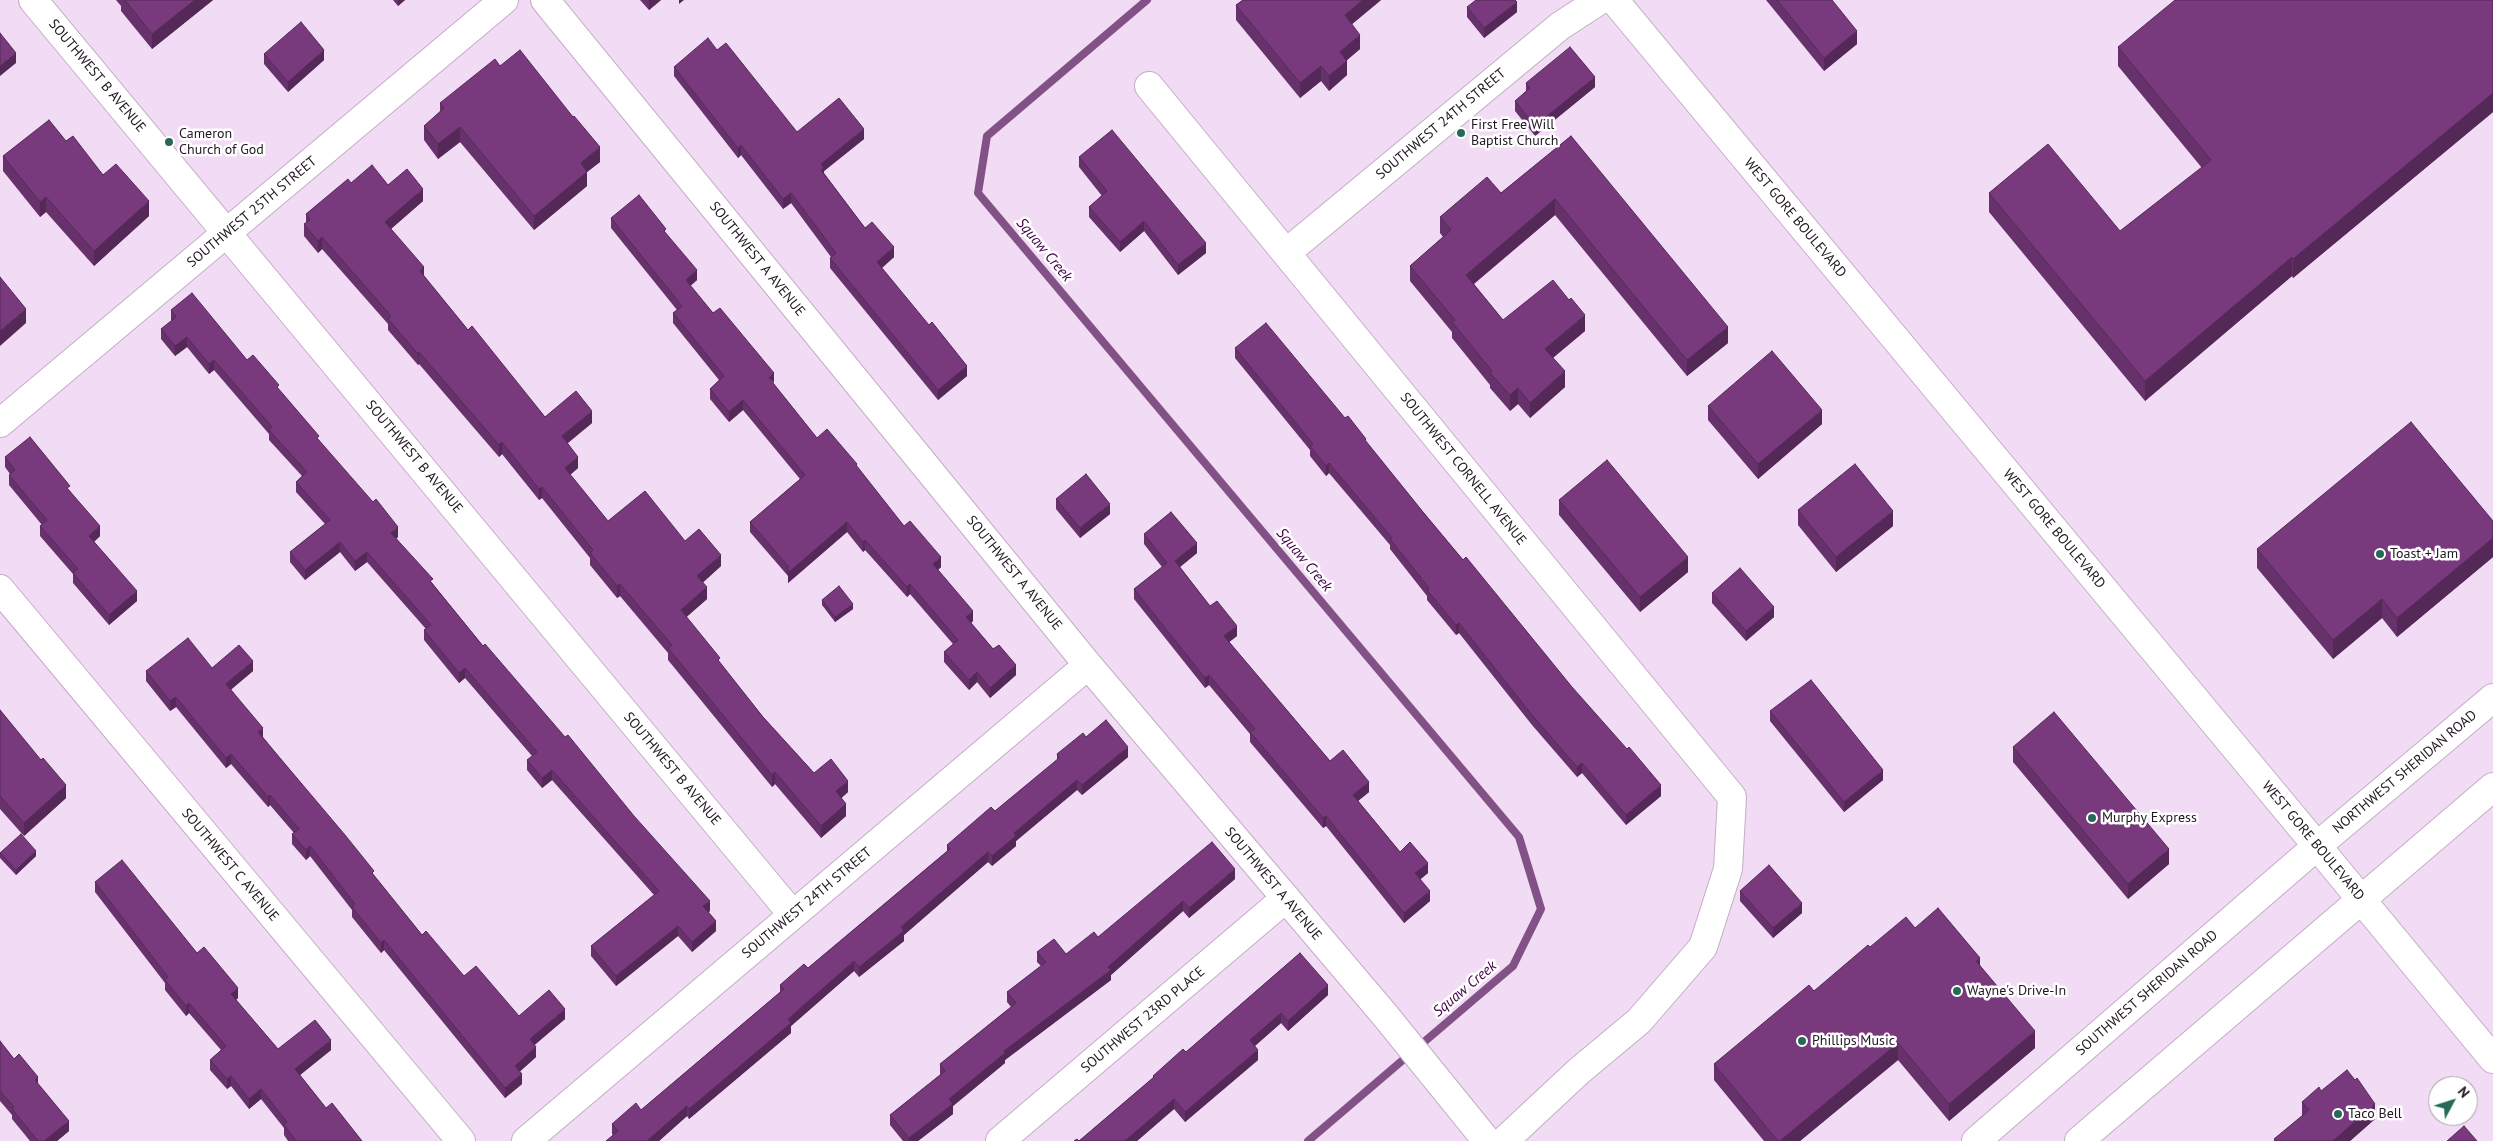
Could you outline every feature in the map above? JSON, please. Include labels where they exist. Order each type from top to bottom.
[{"type":"street","name":"SOUTHWEST B AVENUE","points":[[33,0],[228,232],[793,914]]},
{"type":"street","name":"SOUTHWEST 25TH STREET","points":[[0,423],[504,0]]},
{"type":"street","name":"SOUTHWEST A AVENUE","points":[[545,0],[1088,665],[1384,1014],[1487,1141]]},
{"type":"street","name":"SOUTHWEST 24TH STREET","points":[[1286,254],[1560,26],[1600,0]]},
{"type":"street","name":"WEST GORE BOULEVARD","points":[[1614,0],[2493,1059]]},
{"type":"street","name":"SOUTHWEST CORNELL AVENUE","points":[[1149,86],[1732,797],[1728,869],[1703,946],[1639,1021],[1579,1071],[1504,1141]]},
{"type":"street","name":"SOUTHWEST C AVENUE","points":[[0,589],[460,1141]]},
{"type":"street","name":"SOUTHWEST 24TH STREET","points":[[526,1141],[1088,665]]},
{"type":"street","name":"NORTHWEST SHERIDAN ROAD","points":[[2317,846],[2493,698]]},
{"type":"street","points":[[2080,1141],[2493,788]]},
{"type":"street","name":"SOUTHWEST SHERIDAN ROAD","points":[[1976,1141],[2317,846]]},
{"type":"street","name":"SOUTHWEST 23RD PLACE","points":[[1000,1141],[1286,898]]},
{"type":"building","points":[[125,0],[195,0],[152,34]]},
{"type":"building","points":[[1243,0],[1363,0],[1345,15],[1360,35],[1340,52],[1347,61],[1329,76],[1321,66],[1300,83],[1236,5]]},
{"type":"building","points":[[1476,0],[1515,0],[1517,2],[1484,28],[1467,7]]},
{"type":"building","points":[[1777,0],[1832,0],[1857,31],[1824,58]]},
{"type":"building","points":[[2175,0],[2493,0],[2493,93],[2293,259],[2292,257],[2145,381],[1989,193],[2048,144],[2120,231],[2211,160],[2118,47]]},
{"type":"building","points":[[301,22],[324,50],[288,82],[264,54]]},
{"type":"building","points":[[0,33],[16,53],[0,66]]},
{"type":"building","points":[[708,38],[717,50],[726,43],[797,132],[839,98],[864,129],[821,164],[824,168],[821,170],[865,228],[872,222],[894,247],[877,262],[929,325],[932,322],[967,366],[938,390],[830,258],[836,253],[791,193],[783,199],[741,145],[738,148],[674,67]]},
{"type":"building","points":[[1570,47],[1595,77],[1535,126],[1515,101],[1530,88],[1526,83]]},
{"type":"building","points":[[520,50],[573,117],[600,147],[581,163],[587,172],[534,216],[460,127],[438,144],[424,126],[444,108],[440,103],[495,59],[500,66]]},
{"type":"building","points":[[49,120],[66,141],[73,136],[103,175],[116,164],[149,201],[94,251],[46,197],[40,202],[3,156]]},
{"type":"building","points":[[1112,130],[1206,243],[1178,265],[1144,221],[1120,242],[1089,207],[1107,191],[1079,157]]},
{"type":"building","points":[[1571,136],[1728,327],[1687,360],[1555,199],[1466,275],[1503,320],[1553,280],[1569,300],[1571,298],[1585,315],[1545,349],[1565,371],[1530,403],[1518,388],[1510,395],[1490,373],[1492,371],[1452,322],[1455,320],[1410,266],[1451,230],[1440,217],[1487,177],[1501,193]]},
{"type":"building","points":[[372,165],[388,185],[407,169],[423,189],[385,222],[424,267],[420,271],[468,330],[472,326],[545,417],[576,391],[592,411],[562,436],[578,457],[565,468],[608,521],[645,491],[685,541],[699,529],[721,555],[697,576],[707,587],[681,610],[720,658],[718,660],[763,717],[814,773],[831,759],[848,781],[836,791],[846,804],[821,826],[775,772],[772,775],[668,648],[672,645],[620,584],[617,586],[590,553],[593,550],[542,487],[539,489],[502,442],[499,445],[419,352],[418,354],[388,319],[391,316],[322,237],[318,241],[304,224],[310,220],[306,214],[348,179],[351,183]]},
{"type":"building","points":[[639,195],[666,229],[664,231],[697,270],[686,280],[713,313],[720,308],[774,373],[769,378],[817,438],[827,429],[857,464],[904,526],[910,521],[941,557],[933,564],[973,611],[966,617],[993,649],[999,645],[1016,665],[990,688],[977,672],[969,680],[944,652],[958,640],[910,584],[907,587],[865,540],[863,542],[847,522],[788,573],[788,566],[750,522],[805,475],[743,400],[729,412],[710,389],[724,376],[673,313],[682,306],[611,218]]},
{"type":"building","points":[[0,277],[26,309],[0,331]]},
{"type":"building","points":[[192,293],[247,360],[253,355],[279,385],[277,387],[319,436],[317,438],[373,502],[376,499],[398,527],[391,533],[433,579],[430,581],[483,646],[485,644],[565,737],[568,735],[634,816],[710,901],[703,906],[716,921],[692,942],[678,926],[616,976],[591,946],[659,891],[552,770],[542,778],[527,760],[537,752],[465,668],[459,673],[424,630],[431,625],[367,552],[355,561],[340,542],[305,570],[290,552],[330,520],[296,482],[307,472],[269,430],[272,427],[214,360],[209,364],[187,337],[175,346],[161,329],[176,317],[171,310]]},
{"type":"building","points":[[1266,323],[1345,418],[1348,416],[1365,440],[1463,560],[1466,557],[1572,687],[1627,749],[1629,747],[1661,785],[1626,815],[1582,763],[1577,767],[1532,715],[1459,623],[1456,625],[1427,590],[1429,588],[1390,539],[1392,538],[1329,463],[1326,466],[1310,446],[1313,444],[1235,348]]},
{"type":"building","points":[[1772,351],[1822,410],[1758,464],[1708,406]]},
{"type":"building","points":[[2411,422],[2493,521],[2493,538],[2397,618],[2382,599],[2333,640],[2257,549]]},
{"type":"building","points":[[30,437],[70,486],[67,488],[100,526],[89,536],[137,591],[109,615],[73,573],[78,569],[40,526],[47,520],[9,475],[15,470],[5,457]]},
{"type":"building","points":[[1607,460],[1688,557],[1640,597],[1559,500]]},
{"type":"building","points":[[1855,464],[1893,511],[1836,557],[1798,510]]},
{"type":"building","points":[[1086,474],[1110,504],[1080,528],[1056,499]]},
{"type":"building","points":[[1171,512],[1197,543],[1175,561],[1210,606],[1217,601],[1237,626],[1224,636],[1330,761],[1343,750],[1369,782],[1353,795],[1400,852],[1410,842],[1428,863],[1415,873],[1430,891],[1404,913],[1326,816],[1323,818],[1250,732],[1255,729],[1209,675],[1205,678],[1134,589],[1167,563],[1144,534]]},
{"type":"building","points":[[1740,568],[1774,607],[1746,631],[1712,593]]},
{"type":"building","points":[[839,586],[853,604],[835,617],[822,600]]},
{"type":"building","points":[[188,638],[212,668],[239,645],[253,661],[226,684],[263,728],[258,732],[345,835],[374,871],[372,873],[422,935],[426,931],[464,976],[476,966],[519,1016],[549,990],[565,1009],[530,1039],[536,1047],[515,1066],[522,1074],[505,1088],[384,940],[381,943],[352,907],[355,904],[310,846],[306,850],[292,834],[299,829],[270,795],[268,797],[231,754],[226,758],[176,697],[170,701],[146,671]]},
{"type":"building","points":[[1811,680],[1883,770],[1844,802],[1770,711]]},
{"type":"building","points":[[0,710],[41,760],[43,758],[66,785],[24,823],[0,796]]},
{"type":"building","points":[[2054,712],[2169,849],[2128,884],[2013,747]]},
{"type":"building","points":[[1106,720],[1128,747],[1082,785],[1077,780],[1014,833],[1016,836],[992,856],[988,852],[901,927],[904,931],[859,967],[854,961],[788,1019],[791,1023],[689,1109],[687,1106],[647,1141],[606,1141],[618,1131],[612,1124],[636,1103],[641,1110],[784,989],[780,985],[804,964],[808,968],[950,849],[947,845],[991,807],[995,811],[1059,758],[1057,754],[1083,733],[1086,737]]},
{"type":"building","points":[[21,834],[36,851],[16,870],[0,853]]},
{"type":"building","points":[[1212,842],[1235,869],[1189,908],[1183,901],[1108,967],[1111,970],[1004,1051],[1005,1053],[949,1099],[953,1104],[909,1138],[890,1115],[945,1071],[940,1064],[1016,1003],[1007,992],[1046,962],[1037,952],[1054,939],[1066,954],[1094,932],[1098,937]]},
{"type":"building","points":[[122,860],[197,953],[204,947],[238,988],[231,994],[278,1049],[315,1020],[331,1040],[295,1069],[326,1108],[332,1103],[362,1141],[296,1141],[284,1125],[287,1122],[261,1089],[249,1099],[231,1076],[227,1079],[210,1060],[226,1046],[189,1003],[186,1006],[165,980],[168,977],[95,882]]},
{"type":"building","points":[[1769,865],[1802,903],[1773,928],[1740,891]]},
{"type":"building","points":[[1938,908],[1980,958],[1976,961],[2035,1031],[1949,1104],[1898,1043],[1778,1141],[1714,1064],[1809,985],[1814,991],[1868,945],[1870,947],[1906,917],[1915,928]]},
{"type":"building","points":[[1300,953],[1328,985],[1288,1021],[1281,1013],[1250,1040],[1258,1050],[1185,1112],[1174,1099],[1125,1141],[1079,1141],[1154,1077],[1183,1049],[1186,1052]]},
{"type":"building","points":[[0,1041],[14,1059],[19,1054],[38,1077],[35,1080],[69,1121],[44,1141],[38,1141],[0,1091]]},
{"type":"building","name":"Taco Bell","points":[[2347,1070],[2355,1080],[2357,1078],[2375,1104],[2333,1141],[2276,1141],[2274,1139],[2309,1110],[2302,1102],[2319,1087],[2321,1091]]},
{"type":"building","points":[[2464,1126],[2477,1141],[2447,1141]]},
{"type":"waterway","name":"Squaw Creek","points":[[1147,0],[987,136],[978,193],[1519,837],[1541,909],[1513,966],[1308,1141]]},
{"type":"place","name":"First Free Will Baptist Church","points":[[1461,133]]},
{"type":"place","name":"Cameron Church of God","points":[[169,142]]},
{"type":"place","name":"Toast + Jam","points":[[2380,554]]},
{"type":"place","name":"Murphy Express","points":[[2092,818]]},
{"type":"place","name":"Wayne's Drive-In","points":[[1957,991]]},
{"type":"place","name":"Phillips Music","points":[[1802,1041]]},
{"type":"place","name":"Taco Bell","points":[[2338,1114]]}]
